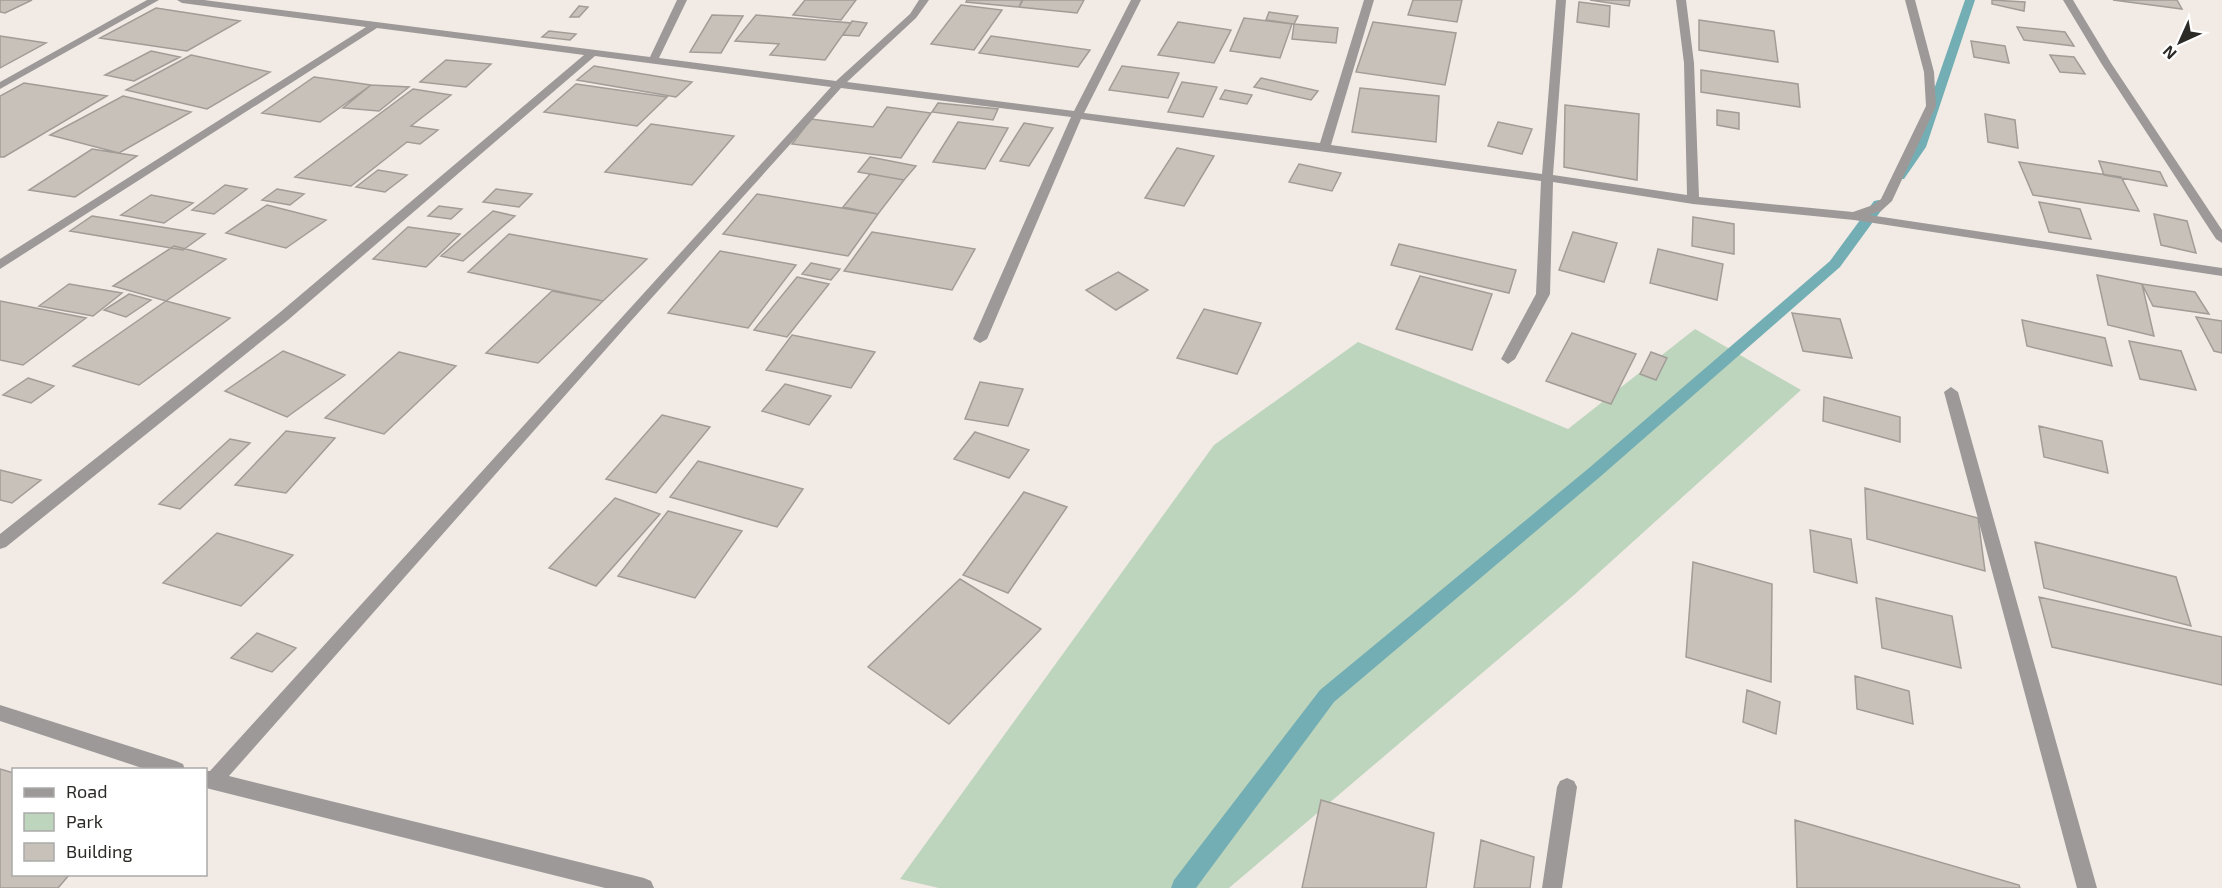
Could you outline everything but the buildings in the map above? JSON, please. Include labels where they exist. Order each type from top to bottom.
[{"type":"street","points":[[0,86],[154,0]]},
{"type":"street","points":[[182,0],[1324,148],[1693,200],[1854,216],[2222,272]]},
{"type":"street","points":[[653,61],[682,0]]},
{"type":"street","points":[[644,888],[209,780],[839,84],[913,16],[924,0]]},
{"type":"street","points":[[980,339],[1077,116],[1136,0]]},
{"type":"street","points":[[1324,148],[1369,0]]},
{"type":"street","points":[[1508,359],[1543,294],[1547,178],[1561,0]]},
{"type":"street","points":[[1681,0],[1689,63],[1693,200]]},
{"type":"street","points":[[1854,216],[1877,208],[1886,201],[1924,125],[1931,106],[1929,72],[1910,0]]},
{"type":"street","points":[[2068,0],[2106,63],[2222,238]]},
{"type":"street","points":[[0,265],[377,24]]},
{"type":"street","points":[[0,543],[283,317],[592,53]]},
{"type":"street","points":[[1951,392],[2086,888]]},
{"type":"street","points":[[0,713],[170,768]]},
{"type":"street","points":[[1552,888],[1567,787]]},
{"type":"green space","points":[[1695,329],[1801,390],[1574,595],[1229,888],[939,888],[900,879],[1214,445],[1358,342],[1568,429]]},
{"type":"waterway","points":[[1899,176],[1920,147],[1970,0]]},
{"type":"waterway","points":[[1182,888],[1327,696],[1595,472],[1835,264],[1879,204]]}]
